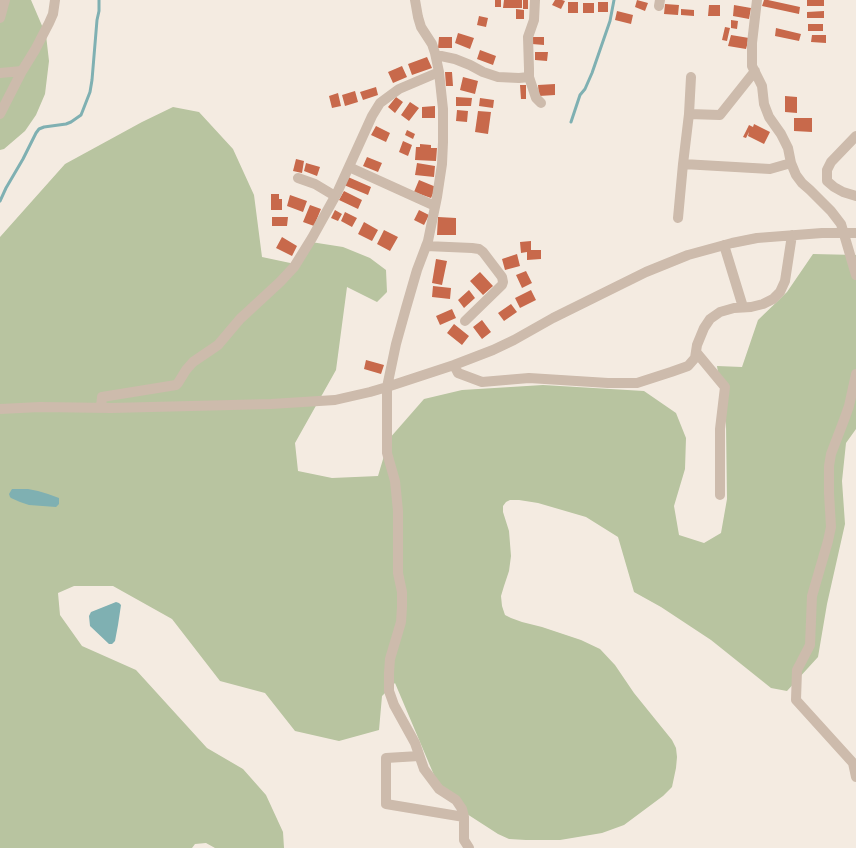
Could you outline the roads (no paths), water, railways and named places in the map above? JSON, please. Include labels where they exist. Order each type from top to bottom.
[{"type":"street","points":[[0,18],[5,0]]},
{"type":"street","points":[[0,114],[49,23],[53,14],[55,0]]},
{"type":"street","points":[[415,0],[421,27],[432,44],[436,56],[443,109],[443,142],[440,180],[426,246],[417,270],[396,344],[387,387],[387,453],[395,481],[398,511],[398,574],[402,592],[401,622],[390,660],[389,691],[394,705],[415,743],[424,769],[439,789],[456,800],[462,809],[464,817],[464,840],[469,848]]},
{"type":"street","points":[[535,0],[534,20],[528,37],[529,77],[536,98],[541,103]]},
{"type":"street","points":[[758,0],[752,44],[752,66],[762,86],[764,104],[769,117],[781,134],[788,148],[791,163],[796,175],[802,183],[832,211],[841,224],[856,275]]},
{"type":"street","points":[[436,56],[455,59],[498,77],[529,77]]},
{"type":"street","points":[[0,73],[22,71]]},
{"type":"street","points":[[689,114],[720,115],[755,71]]},
{"type":"street","points":[[101,407],[102,397],[176,385],[193,362],[218,345],[240,319],[290,273],[312,238],[335,196],[372,116],[380,103],[399,89],[439,72]]},
{"type":"street","points":[[678,218],[682,164],[689,114],[691,77]]},
{"type":"street","points":[[856,136],[831,162],[828,170],[827,181],[843,192],[856,196]]},
{"type":"street","points":[[682,164],[770,169],[791,163]]},
{"type":"street","points":[[349,167],[435,206]]},
{"type":"street","points":[[298,178],[315,184],[335,196]]},
{"type":"street","points":[[0,409],[40,407],[271,404],[335,400],[387,387],[454,365],[514,340],[553,318],[646,272],[688,255],[757,238],[822,233],[856,233]]},
{"type":"street","points":[[454,365],[458,373],[482,382],[529,378],[608,383],[637,383],[688,366],[694,358],[697,345],[710,319],[720,312],[734,308],[763,304],[773,299],[780,292],[785,281],[792,235]]},
{"type":"street","points":[[724,245],[743,307]]},
{"type":"street","points":[[426,246],[479,249],[502,277],[502,285],[465,321]]},
{"type":"street","points":[[696,352],[725,387],[720,429],[720,495]]},
{"type":"street","points":[[856,374],[849,406],[831,454],[829,473],[831,527],[812,596],[810,645],[797,670],[796,700],[853,763],[856,777]]},
{"type":"street","points":[[419,756],[386,758],[386,804],[464,817]]},
{"type":"water","points":[[12,489],[28,489],[48,494],[59,498],[59,504],[56,507],[29,505],[11,498],[9,494]]},
{"type":"water","points":[[116,602],[121,605],[118,625],[115,641],[112,644],[109,644],[90,626],[89,616],[91,612]]},
{"type":"waterway","points":[[0,201],[39,129],[66,124],[81,115],[90,92],[92,80],[99,0]]},
{"type":"waterway","points":[[571,122],[580,95],[585,89],[592,73],[610,21],[614,0]]}]
